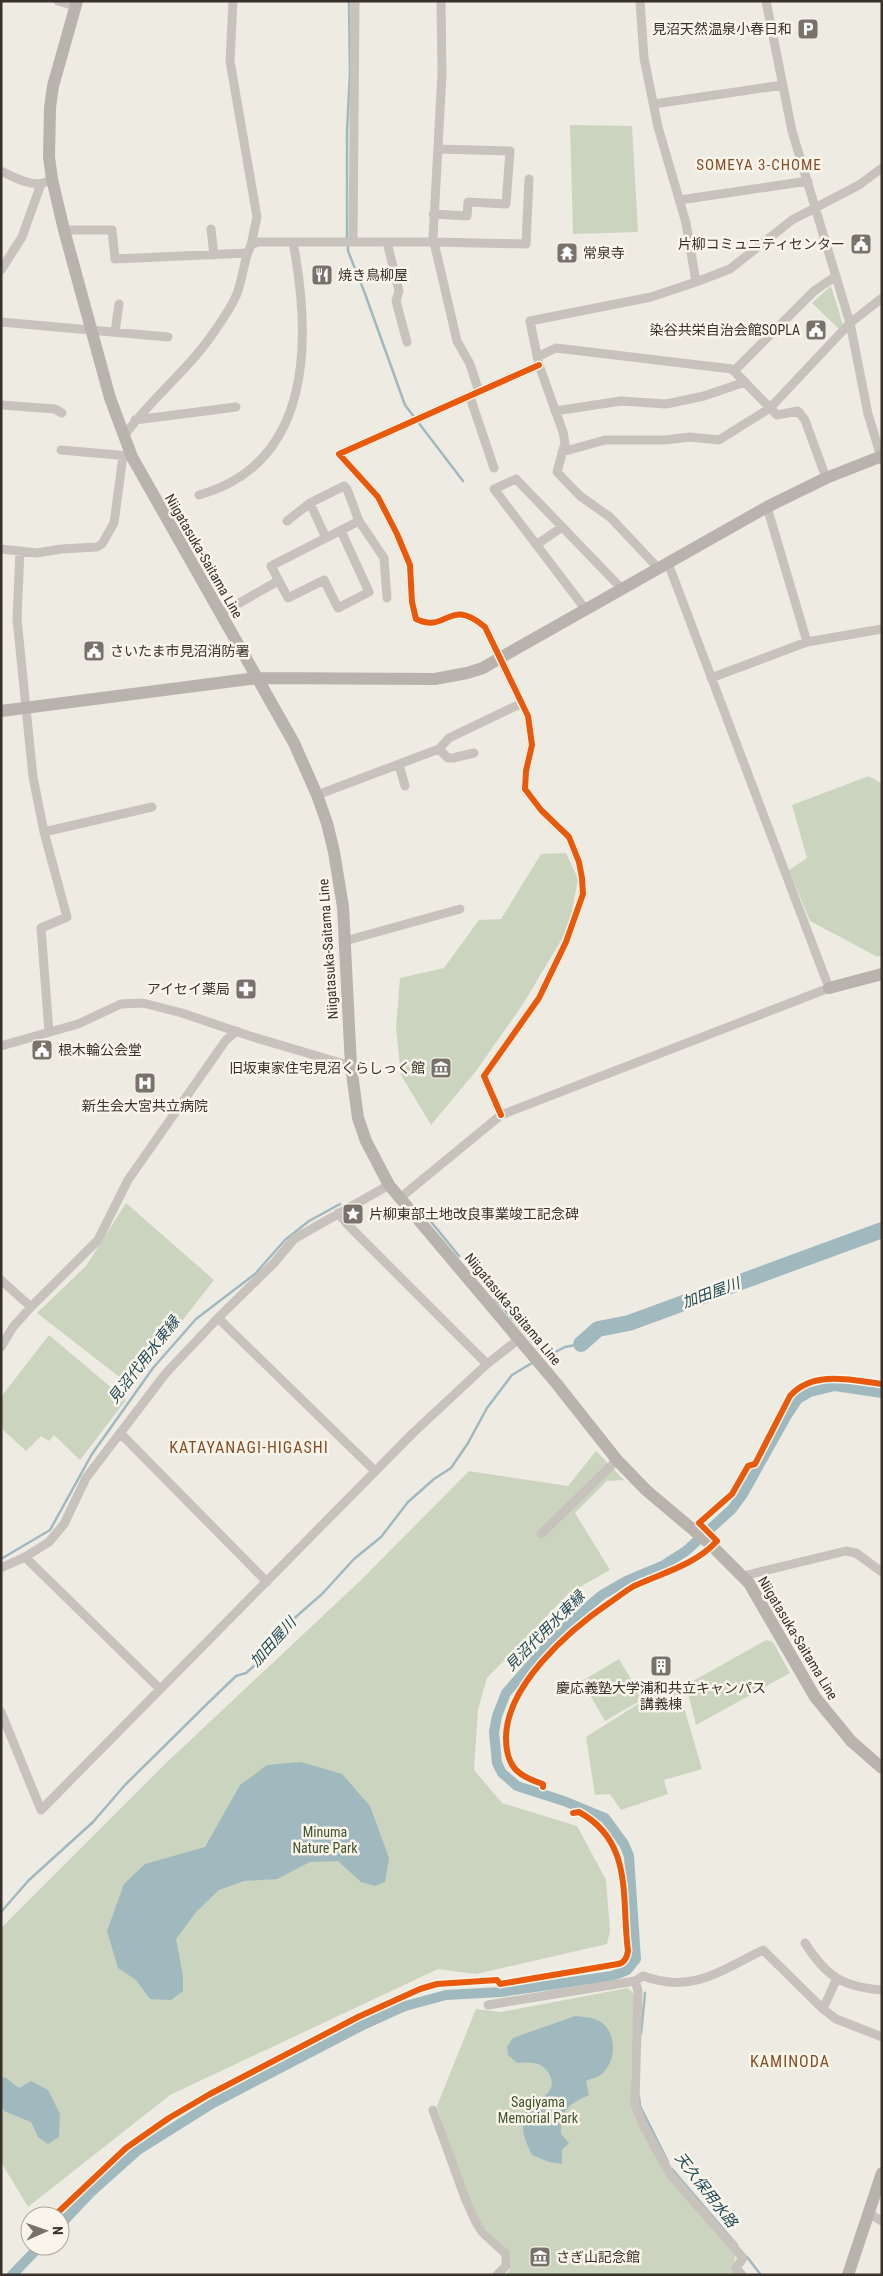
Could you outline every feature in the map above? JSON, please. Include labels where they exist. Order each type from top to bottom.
[{"type":"main road","name":"Niigatasuka-Saitama Line","points":[[76,4],[53,86],[46,182],[64,230],[124,436],[127,456],[294,743],[317,795],[334,852],[343,907],[351,1066],[361,1125],[366,1141],[389,1185],[519,1339],[617,1460],[646,1490],[710,1544],[743,1576],[763,1605],[815,1697],[851,1741],[882,1768]]},
{"type":"main road","points":[[1,711],[25,706],[257,678],[435,679],[467,673],[484,668],[767,507],[826,478],[881,458]]},
{"type":"main road","points":[[829,988],[882,974]]},
{"type":"main road","points":[[848,2275],[882,2173]]},
{"type":"street","points":[[58,1],[76,4]]},
{"type":"street","points":[[124,436],[135,420],[190,363],[216,330],[236,296],[249,249],[257,217],[230,61],[233,1]]},
{"type":"street","points":[[353,242],[355,1]]},
{"type":"street","points":[[441,1],[443,38],[439,149],[433,214],[433,238],[452,325],[457,341],[470,364],[479,392]]},
{"type":"street","points":[[640,1],[644,58],[654,104],[686,223],[696,282]]},
{"type":"street","points":[[766,1],[792,131],[850,323],[868,414],[881,458]]},
{"type":"street","points":[[654,104],[783,85]]},
{"type":"street","points":[[433,214],[467,216],[468,202],[506,204],[510,151],[439,149]]},
{"type":"street","points":[[400,1198],[501,1115],[829,988],[711,678],[663,566],[610,517],[580,496],[557,472],[558,460],[564,443],[563,432],[538,361],[530,321],[624,304],[696,282],[730,269],[792,220],[859,185],[882,168]]},
{"type":"street","points":[[1,171],[15,178],[46,182],[22,237],[1,270]]},
{"type":"street","points":[[64,230],[112,230],[115,259],[214,255],[249,249],[258,242],[526,244],[529,179]]},
{"type":"street","points":[[680,200],[808,181]]},
{"type":"street","points":[[212,229],[214,255]]},
{"type":"street","points":[[199,495],[226,486],[254,465],[275,441],[293,409],[302,366],[303,311],[293,242]]},
{"type":"street","points":[[387,242],[399,291],[396,301],[407,342]]},
{"type":"street","points":[[734,371],[814,291],[836,276]]},
{"type":"street","points":[[562,452],[605,440],[665,440],[690,437],[719,440],[770,408],[850,323],[882,298]]},
{"type":"street","points":[[115,332],[119,304]]},
{"type":"street","points":[[1,322],[168,337]]},
{"type":"street","points":[[501,1115],[484,1076],[539,998],[566,942],[583,894],[579,862],[569,837],[541,810],[525,789],[526,771],[532,745],[530,723],[485,627],[472,616],[459,613],[441,621],[426,623],[416,619],[412,602],[410,566],[397,534],[378,497],[339,454],[470,397],[538,361],[556,348],[732,369],[777,415],[798,411],[805,420],[826,478]]},
{"type":"street","points":[[555,411],[621,401],[666,404],[704,396],[744,382]]},
{"type":"street","points":[[470,397],[494,468]]},
{"type":"street","points":[[1,405],[55,409],[62,413]]},
{"type":"street","points":[[135,420],[236,407]]},
{"type":"street","points":[[1,549],[20,552],[44,552],[96,547],[102,544],[114,523],[127,456],[61,450]]},
{"type":"street","points":[[586,610],[494,489],[516,479],[622,590]]},
{"type":"street","points":[[287,521],[310,503],[344,486],[348,489],[359,521],[384,558],[387,598]]},
{"type":"street","points":[[310,503],[326,538]]},
{"type":"street","points":[[767,507],[807,642]]},
{"type":"street","points":[[341,531],[370,592],[338,608],[324,580],[288,598],[271,566],[359,521]]},
{"type":"street","points":[[536,545],[562,527]]},
{"type":"street","points":[[20,552],[17,619],[33,776],[44,832],[66,917],[41,928],[49,1032]]},
{"type":"street","points":[[220,614],[278,581]]},
{"type":"street","points":[[711,678],[807,642],[882,629]]},
{"type":"street","points":[[317,795],[439,749],[449,738],[522,703]]},
{"type":"street","points":[[439,749],[448,758],[474,754]]},
{"type":"street","points":[[399,765],[405,786]]},
{"type":"street","points":[[44,832],[152,807]]},
{"type":"street","points":[[345,942],[460,909]]},
{"type":"street","points":[[1,1046],[78,1024],[111,1007],[130,1003],[143,1003],[182,1013],[237,1032],[351,1066]]},
{"type":"street","points":[[1,1347],[13,1327],[31,1307],[98,1240],[128,1180],[226,1040],[237,1032]]},
{"type":"street","points":[[3,1564],[25,1557],[49,1542],[64,1524],[86,1478],[166,1373],[274,1263],[294,1239],[389,1185]]},
{"type":"street","points":[[338,1213],[487,1364]]},
{"type":"street","points":[[1,1280],[31,1307]]},
{"type":"street","points":[[218,1318],[376,1472]]},
{"type":"street","points":[[1,1712],[41,1810],[413,1433],[487,1364],[519,1339]]},
{"type":"street","points":[[120,1433],[267,1582]]},
{"type":"street","points":[[541,1534],[617,1460]]},
{"type":"street","points":[[743,1576],[846,1551],[856,1553],[881,1571]]},
{"type":"street","points":[[25,1557],[160,1690]]},
{"type":"street","points":[[805,1942],[818,1964],[837,1978],[865,1989],[882,1990]]},
{"type":"street","points":[[488,2006],[635,1981],[642,1976],[659,1982],[685,1984],[702,1980],[763,1950],[823,2009],[850,2026],[882,2037]]},
{"type":"street","points":[[823,2009],[837,1978]]},
{"type":"street","points":[[635,1981],[638,1991],[635,2104],[643,2125],[670,2174],[742,2258],[736,2268],[742,2275]]},
{"type":"street","points":[[433,2110],[465,2198],[476,2222],[482,2232],[506,2254],[506,2266],[497,2275]]},
{"type":"street","points":[[868,2213],[882,2221]]},
{"type":"green space","points":[[570,125],[632,126],[638,232],[573,234]]},
{"type":"green space","points":[[831,286],[843,325],[839,329],[812,303]]},
{"type":"green space","points":[[869,776],[882,784],[882,956],[876,956],[810,921],[789,870],[807,858],[792,805]]},
{"type":"green space","points":[[566,853],[578,879],[569,927],[523,1004],[476,1071],[431,1125],[401,1075],[396,1028],[400,978],[444,968],[479,920],[501,919],[541,854]]},
{"type":"green space","points":[[126,1203],[214,1280],[131,1386],[37,1313],[86,1266]]},
{"type":"green space","points":[[49,1335],[126,1400],[80,1460],[54,1435],[49,1441],[41,1436],[26,1451],[1,1428],[1,1397]]},
{"type":"green space","name":"Minuma Nature Park","points":[[596,1451],[624,1480],[607,1481],[575,1513],[610,1570],[569,1593],[487,1678],[478,1709],[474,1770],[502,1803],[577,1826],[606,1880],[610,1931],[607,1944],[476,1974],[438,1969],[170,2095],[27,2206],[1,2162],[1,1928],[164,1765],[361,1580],[469,1471],[568,1486]]},
{"type":"green space","points":[[766,1640],[773,1642],[790,1673],[696,1725],[686,1685]]},
{"type":"green space","points":[[619,1659],[643,1699],[605,1721],[582,1681]]},
{"type":"green space","points":[[676,1680],[702,1769],[664,1780],[668,1794],[621,1810],[610,1794],[595,1795],[586,1737]]},
{"type":"green space","name":"Sagiyama Memorial Park","points":[[628,1988],[634,1994],[631,2077],[633,2108],[663,2171],[735,2254],[734,2269],[738,2275],[505,2275],[510,2270],[511,2254],[484,2227],[469,2204],[437,2106],[476,2009],[501,2012]]},
{"type":"water","points":[[301,1762],[342,1774],[370,1806],[389,1858],[385,1882],[375,1886],[361,1882],[338,1861],[310,1862],[277,1879],[244,1881],[219,1890],[196,1912],[176,1939],[183,1976],[183,1991],[171,2000],[150,1999],[136,1980],[118,1968],[107,1931],[124,1884],[145,1864],[205,1847],[240,1785],[267,1765]]},
{"type":"water","points":[[575,2016],[593,2018],[602,2023],[611,2035],[613,2050],[604,2072],[586,2081],[589,2095],[571,2105],[564,2113],[561,2134],[569,2143],[562,2150],[562,2164],[549,2162],[532,2155],[525,2140],[523,2130],[525,2114],[528,2109],[549,2092],[552,2080],[545,2068],[538,2064],[517,2063],[508,2055],[507,2047],[513,2038]]},
{"type":"water","points":[[1,2077],[6,2078],[19,2088],[31,2081],[48,2090],[60,2114],[59,2137],[48,2144],[38,2137],[31,2122],[4,2111],[1,2102]]},
{"type":"waterway","points":[[347,240],[347,132],[350,73],[349,1]]},
{"type":"waterway","points":[[348,245],[348,251],[405,405],[463,481]]},
{"type":"waterway","name":"見沼代用水東縁","points":[[1,1559],[50,1530],[92,1454],[153,1368],[196,1319],[255,1274],[285,1240],[309,1221],[340,1204]]},
{"type":"waterway","name":"見沼代用水東縁","points":[[428,1218],[459,1256]]},
{"type":"waterway","name":"加田屋川","points":[[581,1344],[598,1329],[629,1323],[882,1230]]},
{"type":"waterway","name":"見沼代用水東縁","points":[[495,1299],[546,1357]]},
{"type":"waterway","name":"加田屋川","points":[[546,1357],[565,1347],[581,1344]]},
{"type":"waterway","name":"加田屋川","points":[[1,1912],[29,1880],[93,1822],[125,1785],[208,1703],[236,1676],[246,1673],[254,1666],[290,1622],[322,1594],[354,1559],[381,1537],[408,1502],[434,1479],[451,1468],[468,1443],[487,1408],[512,1375],[532,1363]]},
{"type":"waterway","name":"見沼代用水東縁","points":[[70,2214],[90,2193],[138,2150],[213,2103],[361,2026],[405,2006],[446,1995],[501,1992],[612,1976],[627,1970],[636,1959],[629,1856],[624,1844],[605,1818],[564,1801],[517,1786],[502,1773],[497,1763],[494,1732],[497,1716],[506,1693],[547,1646],[579,1614],[602,1595],[626,1581],[664,1565],[686,1551],[732,1509],[743,1494],[798,1399],[810,1392],[835,1386],[882,1393]]},
{"type":"waterway","name":"天久保用水路","points":[[641,2034],[645,1993]]},
{"type":"waterway","name":"天久保用水路","points":[[639,2097],[640,2106],[668,2162]]},
{"type":"waterway","name":"天久保用水路","points":[[672,2169],[737,2245]]},
{"type":"waterway","name":"見沼代用水東縁","points":[[12,2275],[30,2256]]},
{"type":"waterway","name":"天久保用水路","points":[[747,2257],[761,2275]]},
{"type":"cycle path","points":[[501,1115],[484,1076],[539,998],[566,942],[583,894],[579,862],[569,837],[541,810],[525,789],[526,771],[532,745],[528,716],[485,627],[473,618],[463,615],[455,615],[435,622],[416,619],[412,602],[410,565],[397,534],[378,497],[339,454],[539,365]]},
{"type":"cycle path","points":[[543,1787],[543,1784],[520,1773],[511,1763],[508,1756],[506,1738],[509,1718],[516,1699],[542,1661],[558,1644],[627,1590],[678,1568],[699,1556],[717,1541],[699,1523],[732,1494],[748,1466],[755,1464],[790,1396],[799,1388],[821,1380],[833,1379],[882,1384]]},
{"type":"cycle path","points":[[65,2206],[126,2148],[169,2118],[210,2094],[358,2017],[420,1989],[437,1984],[497,1980],[500,1984],[618,1964],[624,1961],[628,1951],[622,1873],[617,1855],[609,1839],[597,1824],[579,1812],[573,1813]]},
{"type":"place","name":"見沼天然温泉小春日和","points":[[808,29]]},
{"type":"place","name":"片柳コミュニティセンター","points":[[861,244]]},
{"type":"place","name":"常泉寺","points":[[567,253]]},
{"type":"place","name":"焼き鳥柳屋","points":[[322,275]]},
{"type":"place","name":"染谷共栄自治会館SOPLA","points":[[816,330]]},
{"type":"place","name":"さいたま市見沼消防署","points":[[94,651]]},
{"type":"place","name":"アイセイ薬局","points":[[246,989]]},
{"type":"place","name":"根木輪公会堂","points":[[42,1050]]},
{"type":"place","name":"旧坂東家住宅見沼くらしっく館","points":[[441,1068]]},
{"type":"place","name":"新生会大宮共立病院","points":[[145,1083]]},
{"type":"place","name":"片柳東部土地改良事業竣工記念碑","points":[[353,1214]]},
{"type":"place","name":"慶応義塾大学浦和共立キャンパス 講義棟","points":[[661,1666]]},
{"type":"place","name":"さぎ山記念館","points":[[540,2257]]},
{"type":"district","name":"SOMEYA 3-CHOME","points":[[759,165]]},
{"type":"district","name":"KATAYANAGI-HIGASHI","points":[[249,1447]]},
{"type":"district","name":"KAMINODA","points":[[790,2061]]}]
